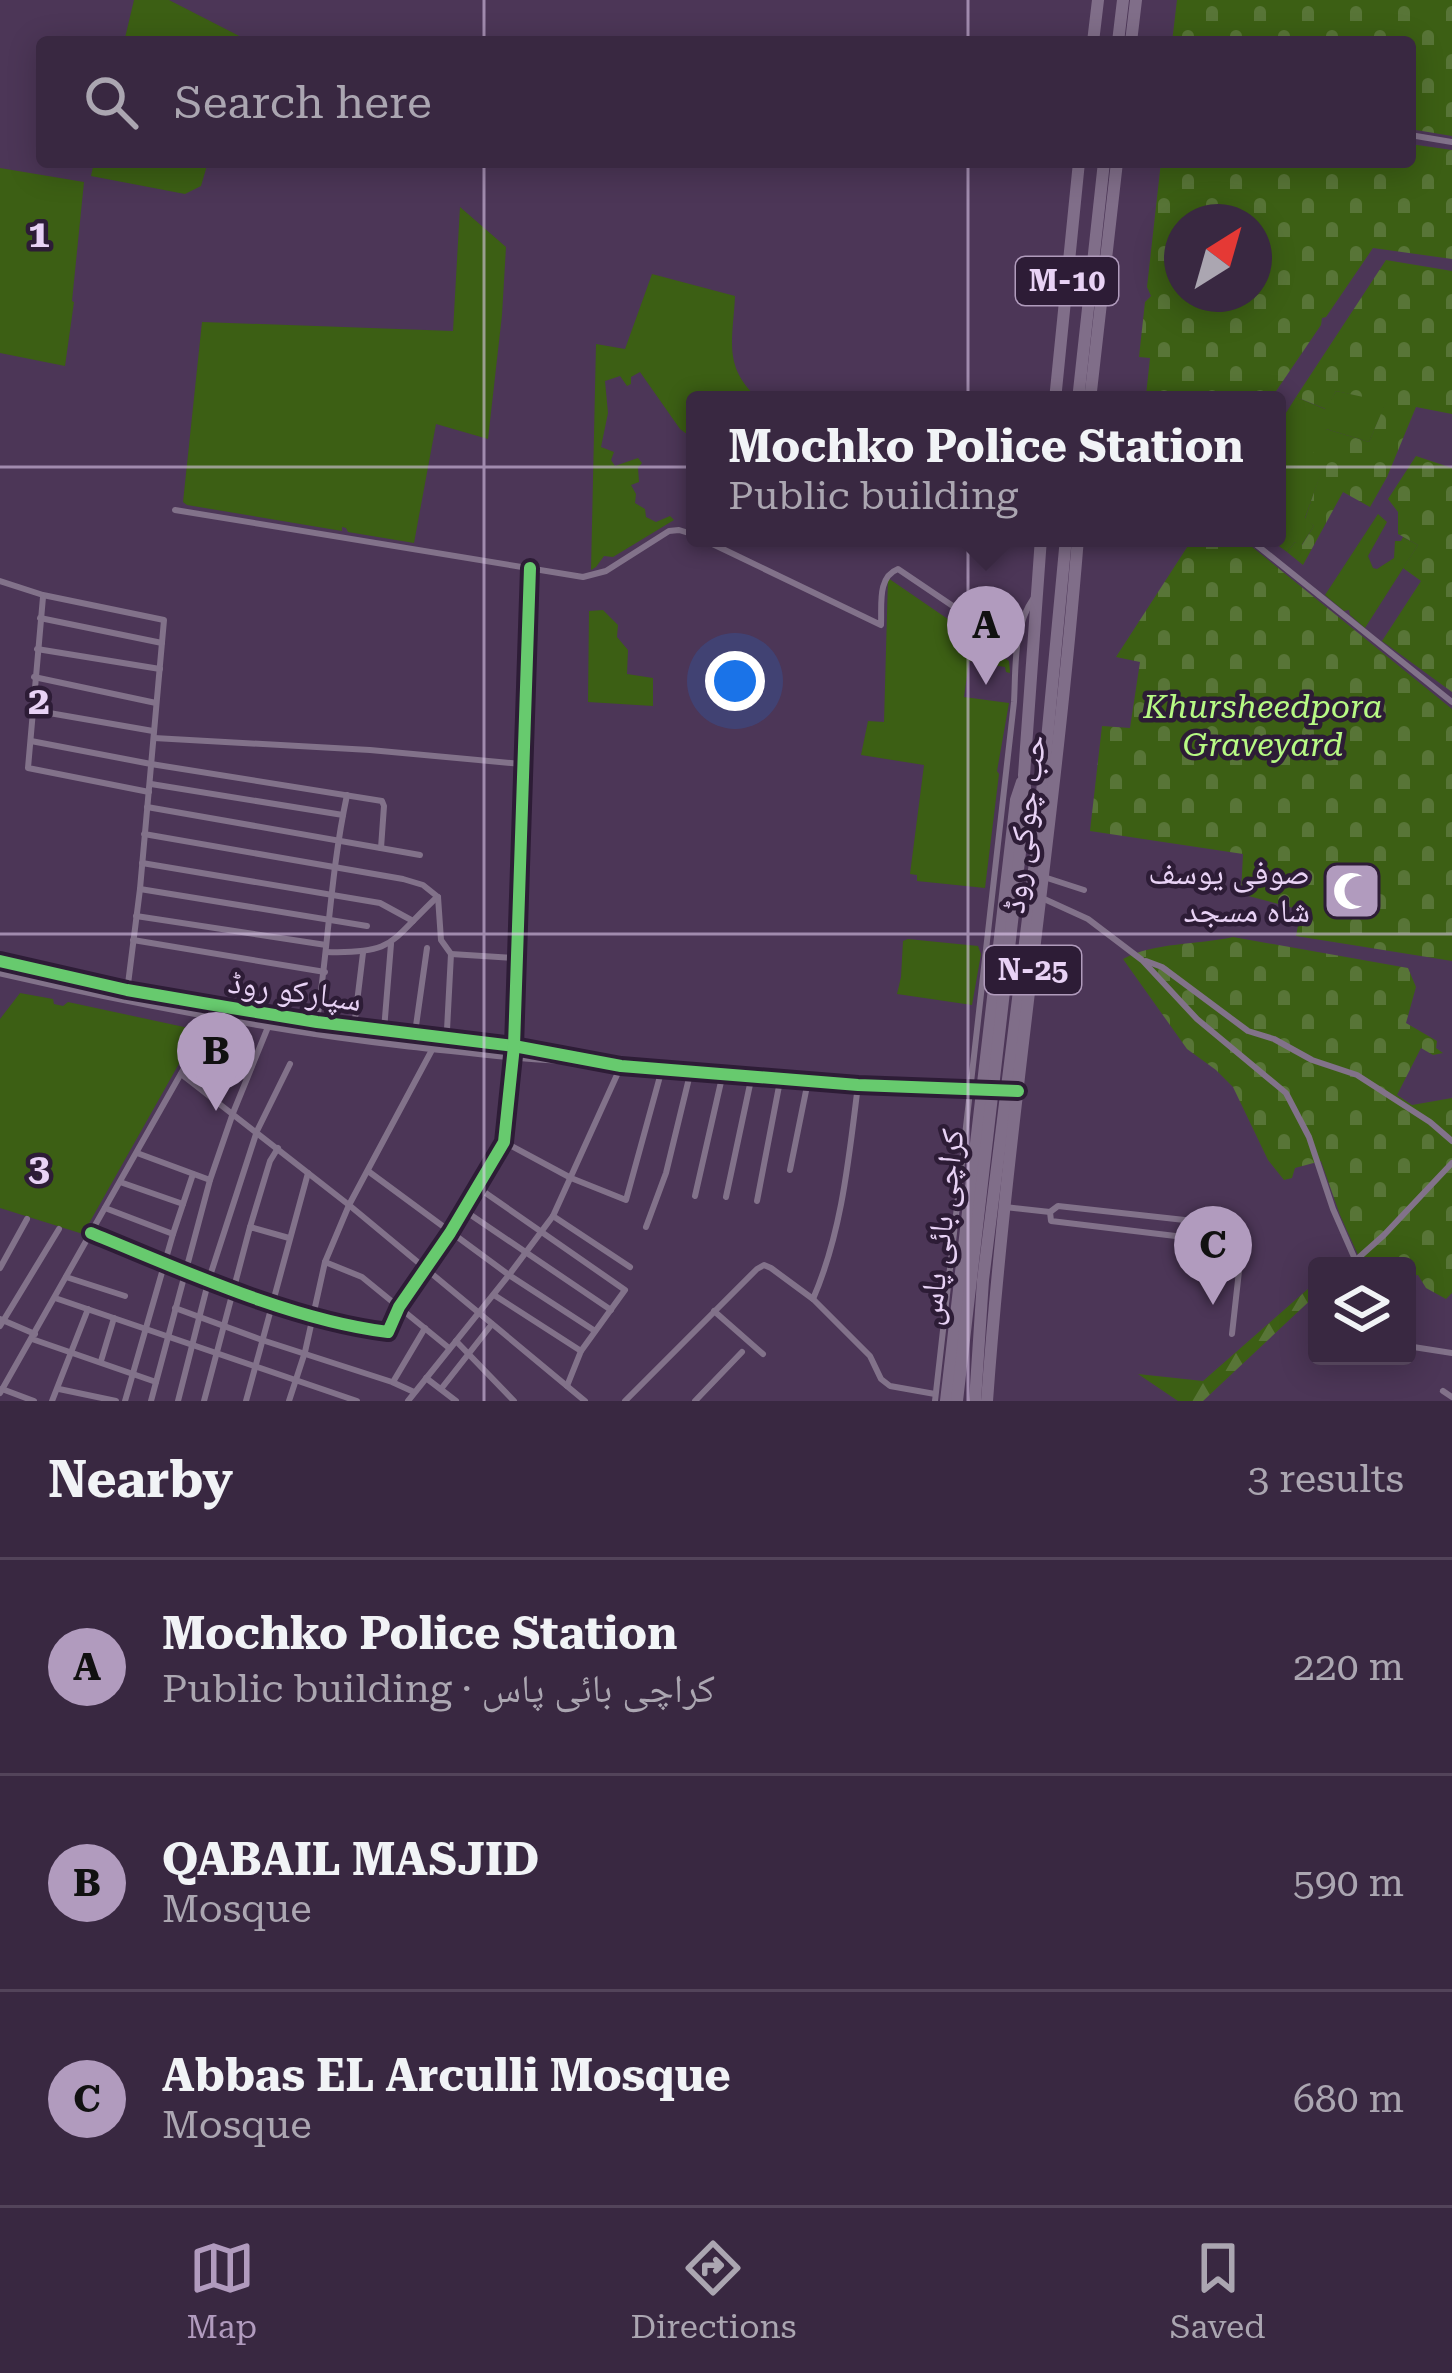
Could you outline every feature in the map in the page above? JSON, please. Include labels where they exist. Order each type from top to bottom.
[{"type":"highway","points":[[1094,36],[1098,0]]},
{"type":"highway","points":[[1119,36],[1123,0]]},
{"type":"highway","points":[[1132,36],[1136,0]]},
{"type":"highway","name":"M-10","points":[[1056,391],[1078,168]]},
{"type":"highway","points":[[1079,391],[1103,168]]},
{"type":"highway","points":[[1091,391],[1116,168]]},
{"type":"highway","name":"کراچی بائی پاس","points":[[946,1399],[1016,844],[1026,800],[1040,547]]},
{"type":"highway","points":[[975,1401],[983,1280],[1013,1090],[1065,547]]},
{"type":"highway","name":"حب چوکی روڈ","points":[[987,1401],[1013,1090],[1045,878],[1077,547]]},
{"type":"street","points":[[1416,136],[1452,142]]},
{"type":"street","points":[[175,510],[583,577],[595,575],[669,532],[686,533]]},
{"type":"street","points":[[719,547],[880,625],[884,582],[898,569],[1017,649]]},
{"type":"street","points":[[1259,547],[1452,702]]},
{"type":"street","points":[[91,1232],[273,1302],[388,1332],[399,1307],[504,1142],[520,899],[530,568]]},
{"type":"street","points":[[0,581],[43,595],[164,620],[127,995]]},
{"type":"street","points":[[625,1401],[764,1264],[813,1299],[870,1356],[883,1383],[946,1399],[1017,649],[1022,615],[1038,591]]},
{"type":"street","points":[[43,595],[30,770],[343,815]]},
{"type":"street","points":[[40,617],[162,643]]},
{"type":"street","points":[[37,649],[160,669]]},
{"type":"street","points":[[34,677],[156,703]]},
{"type":"street","points":[[32,710],[154,734],[521,764]]},
{"type":"street","points":[[31,741],[384,803],[381,848]]},
{"type":"street","points":[[316,1028],[347,795]]},
{"type":"street","points":[[147,807],[421,855]]},
{"type":"street","points":[[144,833],[403,879],[438,897]]},
{"type":"street","points":[[142,862],[380,903],[413,921]]},
{"type":"street","points":[[1045,878],[1084,890]]},
{"type":"street","points":[[140,890],[367,926]]},
{"type":"street","points":[[136,916],[363,953],[391,944],[438,897]]},
{"type":"street","points":[[289,1401],[325,1262],[350,1205],[441,1042],[451,954],[440,940],[438,897]]},
{"type":"street","points":[[1042,898],[1088,919],[1142,960],[1197,1019],[1286,1093],[1309,1137],[1354,1257]]},
{"type":"street","points":[[132,940],[325,972]]},
{"type":"street","points":[[383,1036],[391,944]]},
{"type":"street","points":[[414,1039],[427,948]]},
{"type":"street","points":[[353,1032],[363,953]]},
{"type":"street","points":[[451,954],[516,958]]},
{"type":"street","points":[[1142,960],[1162,967],[1248,1031],[1358,1076],[1452,1141]]},
{"type":"street","name":"سپارکو روڈ","points":[[0,961],[213,1017],[316,1028]]},
{"type":"street","name":"سپارکو روڈ","points":[[0,972],[316,1028],[621,1066],[858,1085],[1013,1090]]},
{"type":"street","points":[[34,1401],[2,1386],[213,1017]]},
{"type":"street","points":[[152,1400],[210,1180],[268,1026]]},
{"type":"street","points":[[178,1401],[209,1280],[257,1131],[290,1064]]},
{"type":"street","points":[[408,1401],[553,1216],[621,1066]]},
{"type":"street","points":[[504,1142],[571,1178],[628,1198],[662,1069]]},
{"type":"street","points":[[646,1227],[666,1173],[691,1070]]},
{"type":"street","points":[[695,1196],[722,1073]]},
{"type":"street","points":[[181,1074],[350,1205],[585,1401]]},
{"type":"street","points":[[726,1197],[752,1075]]},
{"type":"street","points":[[757,1201],[781,1079]]},
{"type":"street","points":[[790,1170],[808,1081]]},
{"type":"street","points":[[813,1299],[826,1267],[847,1172],[858,1085]]},
{"type":"street","points":[[204,1401],[250,1227],[278,1148]]},
{"type":"street","points":[[136,1153],[210,1180]]},
{"type":"street","points":[[1363,1257],[1452,1162]]},
{"type":"street","points":[[368,1171],[509,1275],[595,1331]]},
{"type":"street","points":[[246,1401],[308,1172]]},
{"type":"street","points":[[59,1389],[120,1401],[134,1373],[193,1174]]},
{"type":"street","points":[[120,1181],[183,1204]]},
{"type":"street","points":[[477,1187],[625,1290],[581,1351],[567,1386]]},
{"type":"street","points":[[1005,1207],[1050,1212],[1058,1206],[1239,1226],[1244,1230],[1232,1334]]},
{"type":"street","points":[[105,1208],[173,1234]]},
{"type":"street","points":[[464,1210],[611,1310]]},
{"type":"street","points":[[1050,1212],[1052,1221],[1242,1244]]},
{"type":"street","points":[[553,1216],[630,1267]]},
{"type":"street","points":[[0,1268],[27,1219]]},
{"type":"street","points":[[250,1227],[290,1238]]},
{"type":"street","points":[[59,1229],[1,1322],[156,1382]]},
{"type":"street","points":[[325,1262],[362,1276],[425,1328],[468,1352],[514,1401]]},
{"type":"street","points":[[66,1277],[124,1296]]},
{"type":"street","points":[[494,1294],[581,1351]]},
{"type":"street","points":[[55,1298],[296,1381],[326,1396],[357,1401]]},
{"type":"street","points":[[175,1308],[414,1392]]},
{"type":"street","points":[[52,1401],[88,1309]]},
{"type":"street","points":[[714,1311],[763,1354]]},
{"type":"street","points":[[101,1362],[114,1318]]},
{"type":"street","points":[[441,1389],[492,1324]]},
{"type":"street","points":[[392,1382],[425,1328]]},
{"type":"street","points":[[1416,1347],[1452,1353]]},
{"type":"street","points":[[695,1401],[742,1352]]},
{"type":"street","points":[[426,1378],[456,1401]]},
{"type":"street","points":[[1443,1391],[1452,1397]]},
{"type":"green space","points":[[134,0],[169,0],[239,36],[125,36]]},
{"type":"green space","points":[[1177,0],[1452,0],[1452,136],[1416,130],[1416,36],[1173,36]]},
{"type":"green space","points":[[1416,145],[1452,150],[1452,259],[1373,248],[1276,391],[1146,391],[1150,358],[1139,357],[1145,302],[1151,296],[1147,287],[1160,168],[1416,168]]},
{"type":"green space","points":[[0,168],[84,182],[65,366],[0,353]]},
{"type":"green space","points":[[93,168],[206,168],[201,186],[185,194],[91,176]]},
{"type":"green space","points":[[460,207],[506,247],[488,439],[436,424],[414,543],[183,502],[202,322],[453,331]]},
{"type":"green space","points":[[1386,260],[1452,271],[1452,414],[1416,407],[1370,507],[1343,492],[1303,565],[1287,552],[1295,542],[1302,545],[1314,526],[1305,519],[1322,469],[1311,458],[1326,429],[1369,442],[1386,402],[1336,391],[1326,409],[1296,397]]},
{"type":"green space","points":[[652,274],[735,296],[732,353],[751,391],[686,391],[686,433],[640,372],[627,386],[620,376],[605,381],[608,413],[601,447],[614,452],[615,466],[638,458],[642,463],[639,482],[631,485],[635,503],[656,522],[670,516],[674,520],[613,557],[604,556],[591,570],[596,344],[625,349]]},
{"type":"green space","points":[[1336,391],[1387,401],[1369,442],[1326,429],[1323,468],[1305,518],[1314,526],[1301,546],[1295,542],[1287,552],[1280,547],[1286,547],[1286,413],[1296,397],[1325,409]]},
{"type":"green space","points":[[1416,456],[1452,468],[1452,692],[1382,641],[1421,581],[1403,568],[1418,545],[1398,534],[1398,512],[1388,499]]},
{"type":"green space","points":[[1378,514],[1387,522],[1368,556],[1373,568],[1394,558],[1395,541],[1403,537],[1418,545],[1365,628],[1349,610],[1325,595]]},
{"type":"green space","name":"Khursheedpora Graveyard","points":[[1187,547],[1252,547],[1452,709],[1452,961],[1296,936],[1301,910],[1241,894],[1243,854],[1090,831],[1102,726],[1130,728],[1140,662],[1116,657]]},
{"type":"green space","points":[[888,578],[1009,661],[1010,673],[1005,667],[969,661],[964,697],[1009,703],[985,888],[917,881],[917,875],[910,874],[924,765],[861,755],[868,721],[884,722]]},
{"type":"green space","points":[[603,610],[618,625],[617,637],[628,650],[627,674],[653,678],[653,706],[588,702],[589,611]]},
{"type":"green space","points":[[1233,937],[1408,968],[1416,987],[1406,1023],[1437,1041],[1436,1048],[1443,1053],[1433,1055],[1421,1048],[1397,1095],[1412,1105],[1452,1098],[1452,1293],[1446,1299],[1426,1288],[1416,1275],[1416,1257],[1359,1257],[1321,1161],[1295,1168],[1292,1178],[1284,1180],[1268,1160],[1233,1087],[1187,1049],[1123,959],[1162,947]]},
{"type":"green space","points":[[903,941],[978,946],[981,954],[972,1005],[897,994]]},
{"type":"green space","points":[[20,993],[53,999],[63,1006],[68,1002],[198,1030],[83,1234],[0,1208],[0,1019]]},
{"type":"green space","points":[[1308,1289],[1308,1302],[1203,1401],[1178,1401],[1138,1374],[1203,1381]]},
{"type":"cycle path","points":[[91,1233],[275,1305],[388,1332],[399,1307],[504,1142],[514,1046],[530,568]]},
{"type":"cycle path","points":[[0,961],[226,1007],[514,1046],[621,1066],[858,1085],[1018,1091]]},
{"type":"place","name":"Mochko Police Station","points":[[986,685]]},
{"type":"place","name":"صوفی یوسف شاہ مسجد","points":[[1352,891]]},
{"type":"place","name":"QABAIL MASJID","points":[[216,1111]]},
{"type":"place","name":"Abbas EL Arculli Mosque","points":[[1213,1305]]}]
